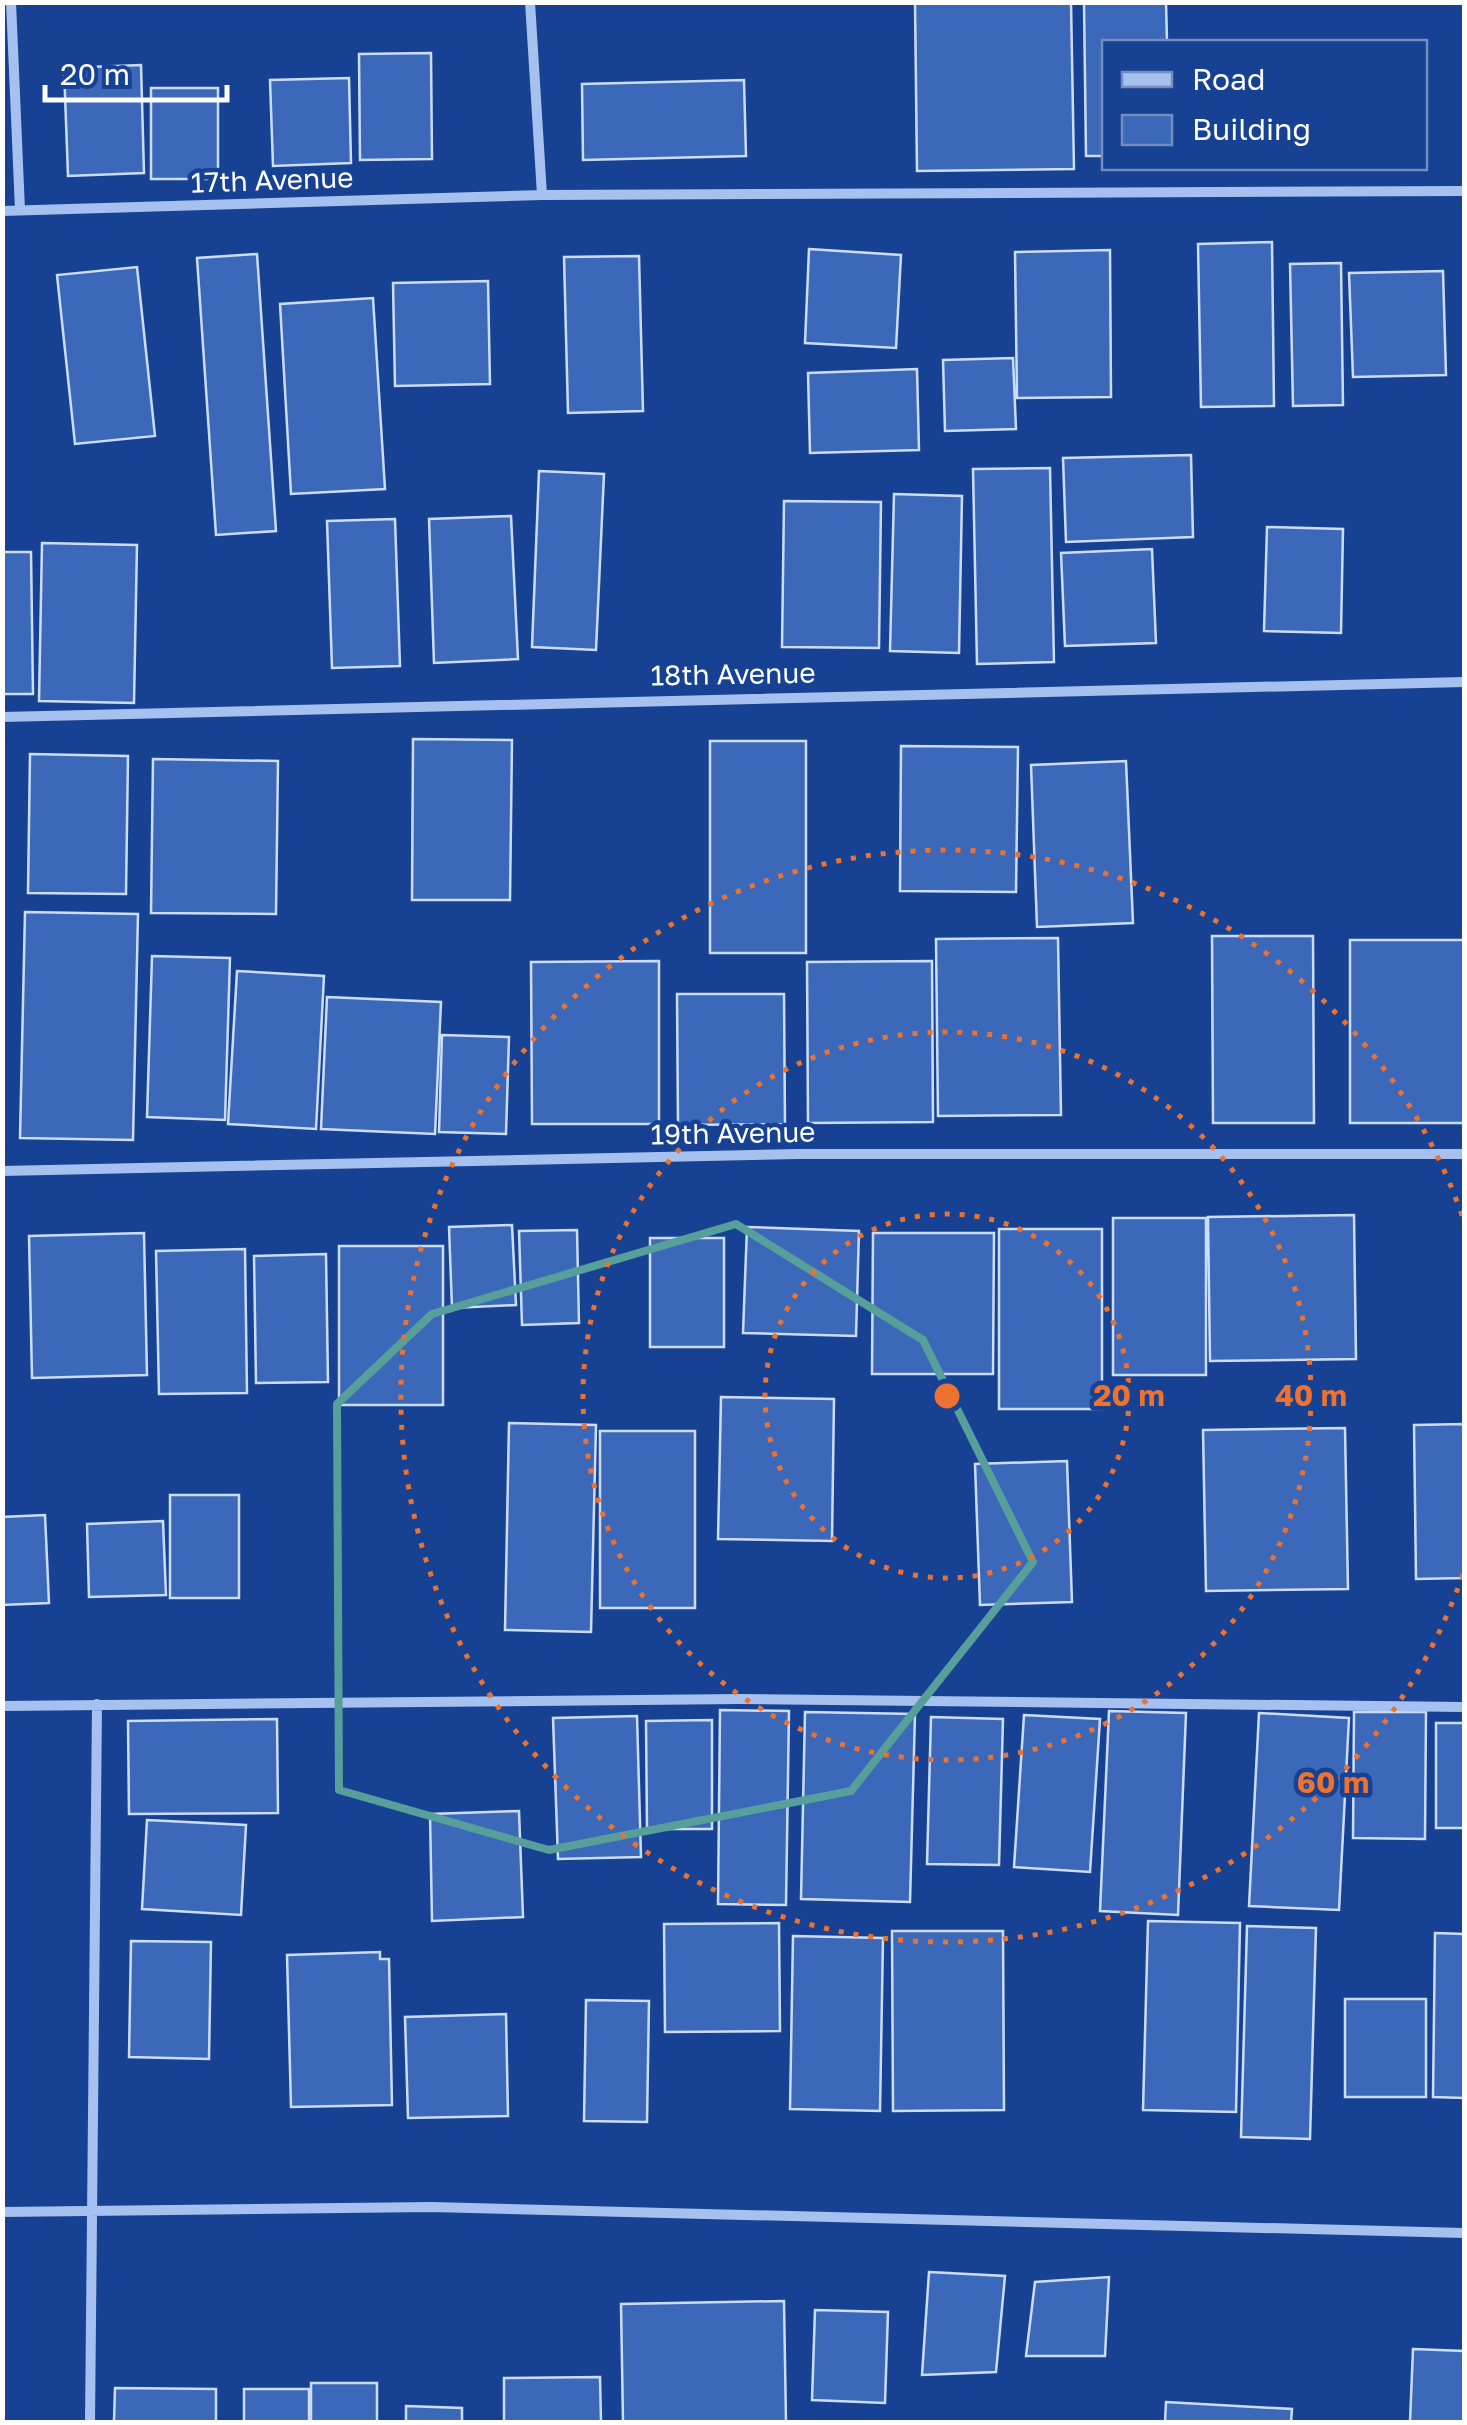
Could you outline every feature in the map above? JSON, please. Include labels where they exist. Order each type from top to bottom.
[{"type":"street","points":[[12,2],[20,210]]},
{"type":"street","points":[[530,2],[542,195]]},
{"type":"street","name":"17th Avenue","points":[[2,211],[542,195],[1464,191]]},
{"type":"street","name":"18th Avenue","points":[[2,717],[1464,682]]},
{"type":"street","name":"19th Avenue","points":[[2,1171],[798,1154],[1464,1154]]},
{"type":"street","points":[[2,1706],[740,1698],[1464,1707]]},
{"type":"street","points":[[90,2422],[97,1704]]},
{"type":"street","points":[[2,2212],[432,2207],[1464,2233]]},
{"type":"highlighted area","points":[[736,1224],[923,1340],[1033,1562],[851,1791],[549,1850],[339,1790],[337,1404],[432,1314]]},
{"type":"building","points":[[915,2],[1071,2],[1074,169],[917,171]]},
{"type":"building","points":[[1084,2],[1166,2],[1167,40],[1102,40],[1102,156],[1086,156]]},
{"type":"building","points":[[431,53],[432,159],[360,160],[359,54]]},
{"type":"building","points":[[141,65],[144,173],[68,176],[64,68]]},
{"type":"building","points":[[349,78],[351,163],[273,166],[270,80]]},
{"type":"building","points":[[744,80],[746,156],[583,160],[582,84]]},
{"type":"building","points":[[151,88],[218,88],[218,179],[151,179]]},
{"type":"building","points":[[1272,242],[1274,406],[1201,407],[1198,244]]},
{"type":"building","points":[[809,249],[901,255],[896,348],[805,343]]},
{"type":"building","points":[[1110,250],[1111,397],[1017,398],[1015,252]]},
{"type":"building","points":[[257,254],[276,531],[216,535],[197,258]]},
{"type":"building","points":[[639,256],[643,411],[568,413],[564,257]]},
{"type":"building","points":[[1341,263],[1343,405],[1293,406],[1290,264]]},
{"type":"building","points":[[137,267],[155,436],[75,444],[57,275]]},
{"type":"building","points":[[1443,271],[1446,375],[1353,377],[1349,273]]},
{"type":"building","points":[[488,281],[490,384],[395,386],[393,283]]},
{"type":"building","points":[[373,298],[385,489],[291,494],[280,304]]},
{"type":"building","points":[[1013,358],[1016,429],[945,431],[943,360]]},
{"type":"building","points":[[917,369],[919,450],[810,453],[808,373]]},
{"type":"building","points":[[1191,455],[1193,537],[1066,542],[1063,458]]},
{"type":"building","points":[[1050,468],[1054,662],[977,664],[973,469]]},
{"type":"building","points":[[539,471],[604,474],[596,650],[532,647]]},
{"type":"building","points":[[894,494],[962,496],[959,653],[890,651]]},
{"type":"building","points":[[784,501],[881,502],[879,648],[782,647]]},
{"type":"building","points":[[511,516],[518,659],[434,663],[429,519]]},
{"type":"building","points":[[395,519],[400,666],[332,668],[327,521]]},
{"type":"building","points":[[1267,527],[1343,529],[1341,633],[1264,631]]},
{"type":"building","points":[[42,543],[137,545],[134,703],[39,701]]},
{"type":"building","points":[[1152,549],[1156,643],[1065,646],[1061,553]]},
{"type":"building","points":[[2,552],[31,552],[33,694],[2,694]]},
{"type":"building","points":[[413,739],[512,740],[510,900],[412,900]]},
{"type":"building","points":[[710,741],[806,741],[806,953],[710,953]]},
{"type":"building","points":[[901,746],[1018,747],[1016,892],[900,891]]},
{"type":"building","points":[[30,754],[128,756],[126,894],[28,893]]},
{"type":"building","points":[[153,759],[278,761],[276,914],[151,913]]},
{"type":"building","points":[[1126,761],[1133,923],[1037,927],[1031,765]]},
{"type":"building","points":[[25,912],[138,914],[133,1140],[20,1138]]},
{"type":"building","points":[[1212,936],[1313,936],[1314,1123],[1213,1123]]},
{"type":"building","points":[[1058,938],[1061,1115],[938,1116],[936,939]]},
{"type":"building","points":[[1350,940],[1464,940],[1464,1123],[1350,1123]]},
{"type":"building","points":[[152,956],[230,958],[225,1120],[147,1117]]},
{"type":"building","points":[[659,961],[659,1124],[532,1124],[531,962]]},
{"type":"building","points":[[932,961],[933,1122],[808,1123],[807,962]]},
{"type":"building","points":[[237,971],[324,976],[316,1129],[228,1124]]},
{"type":"building","points":[[677,994],[784,994],[785,1124],[678,1125]]},
{"type":"building","points":[[327,997],[441,1002],[435,1134],[321,1129]]},
{"type":"building","points":[[442,1035],[509,1037],[506,1134],[439,1132]]},
{"type":"building","points":[[1354,1215],[1356,1359],[1210,1361],[1208,1217]]},
{"type":"building","points":[[1113,1218],[1206,1218],[1206,1375],[1113,1375]]},
{"type":"building","points":[[512,1225],[516,1305],[452,1308],[449,1227]]},
{"type":"building","points":[[747,1227],[859,1231],[856,1336],[743,1333]]},
{"type":"building","points":[[999,1229],[1102,1229],[1102,1409],[999,1409]]},
{"type":"building","points":[[577,1230],[579,1323],[522,1325],[519,1231]]},
{"type":"building","points":[[144,1233],[147,1375],[32,1378],[29,1236]]},
{"type":"building","points":[[873,1233],[994,1233],[993,1374],[872,1374]]},
{"type":"building","points":[[650,1238],[724,1238],[724,1347],[650,1347]]},
{"type":"building","points":[[339,1246],[443,1246],[443,1405],[339,1405]]},
{"type":"building","points":[[245,1249],[247,1393],[159,1394],[156,1251]]},
{"type":"building","points":[[326,1254],[328,1382],[256,1383],[254,1256]]},
{"type":"building","points":[[721,1397],[834,1399],[832,1541],[718,1539]]},
{"type":"building","points":[[509,1423],[596,1425],[591,1632],[505,1630]]},
{"type":"building","points":[[1464,1424],[1464,1578],[1416,1579],[1414,1425]]},
{"type":"building","points":[[1345,1428],[1348,1589],[1206,1591],[1203,1430]]},
{"type":"building","points":[[600,1431],[695,1431],[695,1608],[600,1608]]},
{"type":"building","points":[[1067,1461],[1072,1602],[980,1605],[975,1464]]},
{"type":"building","points":[[170,1495],[239,1495],[239,1598],[170,1598]]},
{"type":"building","points":[[45,1515],[49,1603],[2,1605],[2,1517]]},
{"type":"building","points":[[163,1521],[166,1595],[89,1597],[87,1524]]},
{"type":"building","points":[[720,1710],[789,1711],[786,1905],[718,1904]]},
{"type":"building","points":[[1109,1711],[1186,1713],[1178,1915],[1100,1911]]},
{"type":"building","points":[[805,1712],[915,1714],[910,1902],[801,1899]]},
{"type":"building","points":[[1354,1712],[1426,1712],[1425,1839],[1353,1838]]},
{"type":"building","points":[[1259,1713],[1349,1718],[1339,1910],[1249,1906]]},
{"type":"building","points":[[1024,1715],[1100,1719],[1090,1872],[1014,1867]]},
{"type":"building","points":[[637,1716],[641,1857],[558,1859],[553,1718]]},
{"type":"building","points":[[931,1717],[1003,1719],[999,1865],[927,1864]]},
{"type":"building","points":[[277,1719],[278,1813],[129,1814],[128,1721]]},
{"type":"building","points":[[712,1720],[712,1829],[647,1829],[646,1721]]},
{"type":"building","points":[[1436,1723],[1464,1723],[1464,1828],[1436,1828]]},
{"type":"building","points":[[519,1811],[523,1917],[432,1921],[430,1814]]},
{"type":"building","points":[[147,1820],[246,1825],[241,1915],[142,1909]]},
{"type":"building","points":[[1148,1921],[1240,1923],[1236,2112],[1143,2110]]},
{"type":"building","points":[[779,1923],[780,2031],[665,2032],[664,1924]]},
{"type":"building","points":[[1247,1926],[1316,1928],[1310,2139],[1241,2137]]},
{"type":"building","points":[[892,1931],[1003,1931],[1004,2110],[893,2111]]},
{"type":"building","points":[[1435,1933],[1464,1934],[1464,2098],[1433,2097]]},
{"type":"building","points":[[793,1936],[883,1938],[880,2111],[790,2109]]},
{"type":"building","points":[[131,1941],[211,1942],[209,2059],[129,2057]]},
{"type":"building","points":[[380,1952],[380,1959],[389,1959],[392,2105],[291,2107],[287,1955]]},
{"type":"building","points":[[1345,1999],[1426,1999],[1426,2097],[1345,2097]]},
{"type":"building","points":[[586,2000],[649,2001],[647,2122],[584,2121]]},
{"type":"building","points":[[506,2014],[508,2116],[408,2118],[405,2017]]},
{"type":"building","points":[[929,2272],[1005,2276],[996,2372],[922,2375]]},
{"type":"building","points":[[1109,2277],[1105,2356],[1026,2356],[1035,2282]]},
{"type":"building","points":[[784,2301],[786,2422],[623,2422],[621,2304]]},
{"type":"building","points":[[815,2310],[888,2312],[885,2403],[812,2400]]},
{"type":"building","points":[[1413,2349],[1464,2351],[1464,2422],[1410,2422]]},
{"type":"building","points":[[600,2377],[601,2422],[504,2422],[504,2378]]},
{"type":"building","points":[[311,2383],[377,2383],[377,2422],[311,2422]]},
{"type":"building","points":[[115,2388],[216,2389],[216,2422],[114,2422]]},
{"type":"building","points":[[244,2389],[309,2389],[309,2422],[244,2422]]},
{"type":"building","points":[[1166,2402],[1292,2409],[1291,2422],[1165,2422]]},
{"type":"building","points":[[406,2406],[462,2408],[462,2422],[406,2422]]}]
